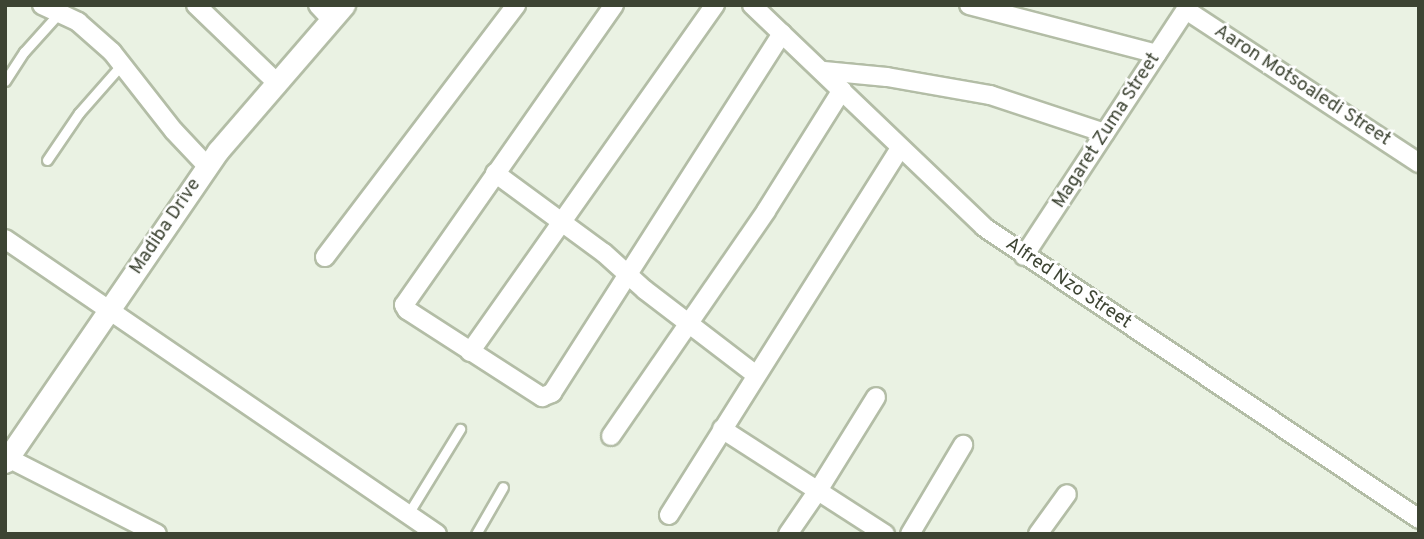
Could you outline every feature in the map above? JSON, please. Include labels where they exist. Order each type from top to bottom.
[{"type":"street","points":[[42,5],[60,12],[97,37],[174,131],[207,166]]},
{"type":"street","points":[[196,5],[278,84]]},
{"type":"street","points":[[325,257],[516,5]]},
{"type":"street","points":[[614,5],[404,305],[407,310],[542,397],[552,393],[782,33]]},
{"type":"street","points":[[470,352],[715,5]]},
{"type":"street","name":"Alfred Nzo Street","points":[[752,5],[824,71],[970,215],[1024,256],[1419,519]]},
{"type":"street","points":[[969,5],[1157,54]]},
{"type":"street","name":"Magaret Zuma Street","points":[[1024,256],[1187,8]]},
{"type":"street","name":"Aaron Motsoaledi Street","points":[[1187,8],[1419,163]]},
{"type":"street","name":"Madiba Drive","points":[[10,449],[110,310],[207,166],[278,84],[331,10]]},
{"type":"street","points":[[824,71],[887,77],[990,94],[1105,133]]},
{"type":"street","points":[[611,436],[690,324],[842,90]]},
{"type":"street","points":[[669,515],[900,148]]},
{"type":"street","points":[[495,173],[561,221],[756,375]]},
{"type":"street","points":[[5,239],[436,534]]},
{"type":"street","points":[[788,534],[820,489],[876,397]]},
{"type":"street","points":[[722,429],[820,489],[885,534]]},
{"type":"street","points":[[910,534],[963,445]]},
{"type":"street","points":[[10,449],[157,534]]},
{"type":"street","points":[[1038,534],[1067,494]]},
{"type":"lane","points":[[5,81],[24,52],[60,12]]},
{"type":"lane","points":[[47,160],[79,113],[121,64]]},
{"type":"lane","points":[[408,514],[460,429]]},
{"type":"lane","points":[[475,534],[503,487]]}]
